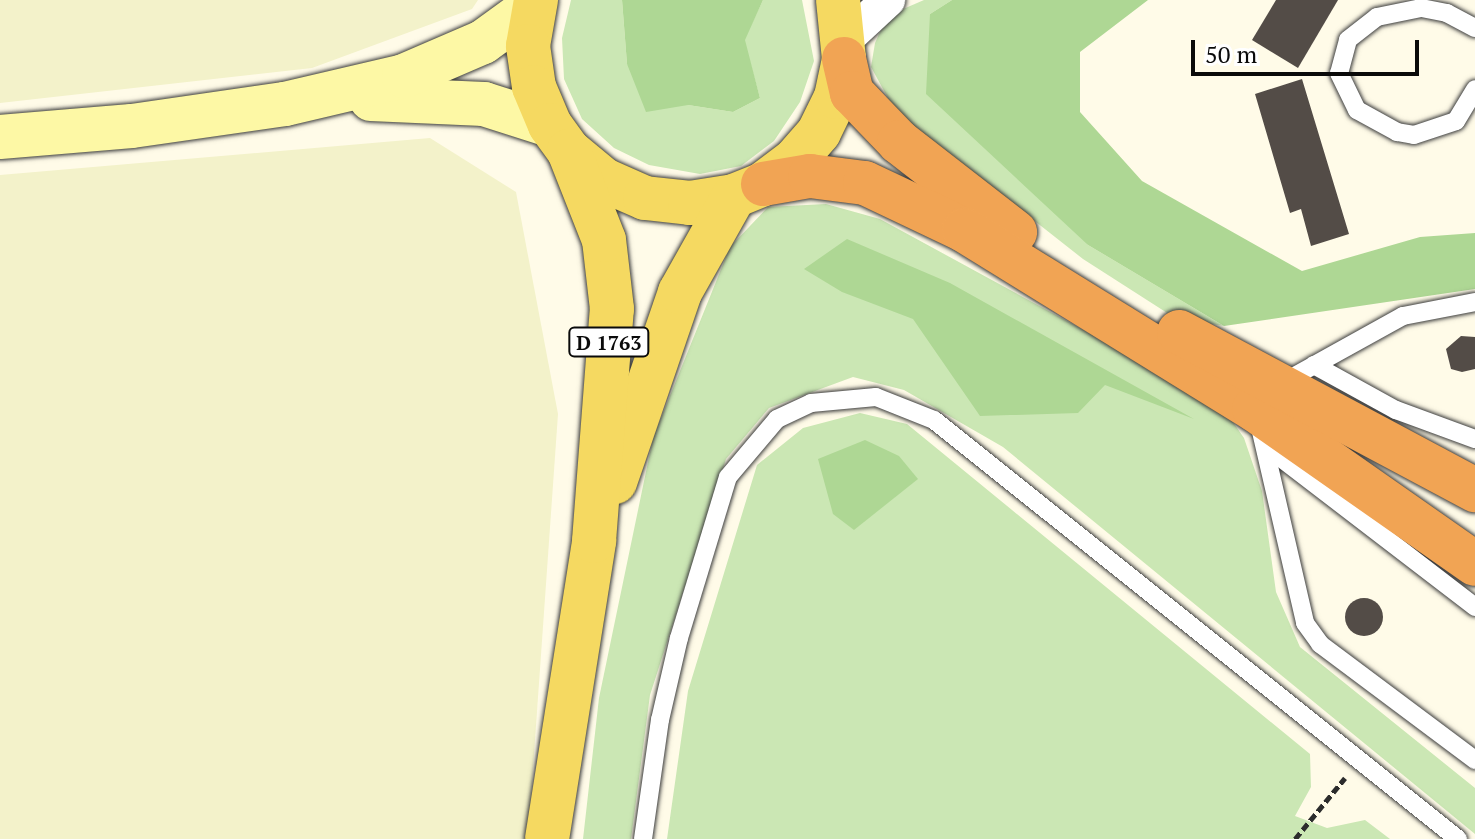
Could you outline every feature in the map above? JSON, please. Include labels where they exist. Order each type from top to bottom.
[{"type":"highway","points":[[842,33],[852,93],[944,181],[1052,260],[1279,401],[1475,564]]},
{"type":"highway","points":[[748,190],[824,177],[865,183],[912,204],[1107,314],[1279,401],[1475,490]]},
{"type":"main road","points":[[535,2],[530,60],[534,87],[560,138],[604,180],[645,198],[690,203],[748,190],[794,161],[819,132],[836,97],[842,33]]},
{"type":"main road","name":"D 1763","points":[[547,839],[594,541],[612,309],[604,240],[560,138]]},
{"type":"main road","name":"D 1763","points":[[594,541],[680,292],[748,190]]},
{"type":"street","points":[[842,33],[888,0]]},
{"type":"street","points":[[285,104],[404,76],[483,42],[535,2]]},
{"type":"street","points":[[0,137],[132,126],[285,104],[407,97],[484,104],[560,138]]},
{"type":"lane","points":[[1473,21],[1421,8],[1377,17],[1348,40],[1339,73],[1357,110],[1397,132],[1414,135],[1456,121],[1473,98]]},
{"type":"lane","points":[[1279,401],[1403,316],[1475,302]]},
{"type":"lane","points":[[643,839],[676,651],[728,477],[777,419],[811,403],[876,397],[934,420],[1458,839]]},
{"type":"lane","points":[[1279,401],[1396,410],[1475,439]]},
{"type":"lane","points":[[1279,401],[1475,607]]},
{"type":"lane","points":[[1279,401],[1305,623],[1320,644],[1475,760]]},
{"type":"path","points":[[1295,839],[1359,760]]},
{"type":"green space","points":[[0,0],[478,0],[472,9],[312,68],[0,103]]},
{"type":"green space","points":[[571,0],[622,0],[627,64],[688,105],[733,112],[760,98],[744,40],[763,0],[802,0],[814,61],[800,102],[774,141],[741,166],[700,174],[649,165],[614,148],[582,119],[564,79],[562,38]]},
{"type":"green space","points":[[622,0],[763,0],[745,40],[760,98],[733,112],[688,105],[646,112],[627,64]]},
{"type":"green space","points":[[924,0],[952,0],[930,14],[1088,245],[1224,326],[1175,318],[1083,259],[895,111],[871,67],[875,43],[887,16]]},
{"type":"green space","points":[[952,0],[1148,0],[1080,52],[1080,112],[1142,181],[1302,271],[1420,237],[1475,233],[1475,289],[1224,326],[1088,245],[926,94],[930,14]]},
{"type":"green space","points":[[430,138],[516,192],[558,414],[528,839],[0,839],[0,175]]},
{"type":"green space","points":[[826,204],[880,219],[1221,405],[1244,438],[1262,491],[1276,592],[1300,647],[1475,788],[1475,834],[1003,447],[904,390],[853,377],[769,408],[726,459],[650,695],[631,839],[583,839],[599,698],[653,438],[730,247],[768,207]]},
{"type":"green space","points":[[847,239],[950,283],[1194,419],[1105,385],[1078,413],[980,416],[913,319],[842,292],[804,269]]},
{"type":"green space","points":[[860,413],[907,424],[1310,754],[1311,787],[1295,816],[1327,828],[1365,820],[1390,839],[667,839],[688,691],[757,465],[803,428]]},
{"type":"green space","points":[[865,440],[899,456],[918,479],[854,530],[833,514],[818,459]]},
{"type":"building","points":[[1276,0],[1338,0],[1298,68],[1252,40]]},
{"type":"building","points":[[1302,79],[1349,234],[1311,246],[1301,209],[1290,213],[1255,94]]},
{"type":"building","points":[[1461,336],[1475,337],[1475,369],[1462,372],[1451,369],[1446,349]]},
{"type":"building","points":[[1364,598],[1377,604],[1383,617],[1377,630],[1364,636],[1351,630],[1345,617],[1351,604]]}]
